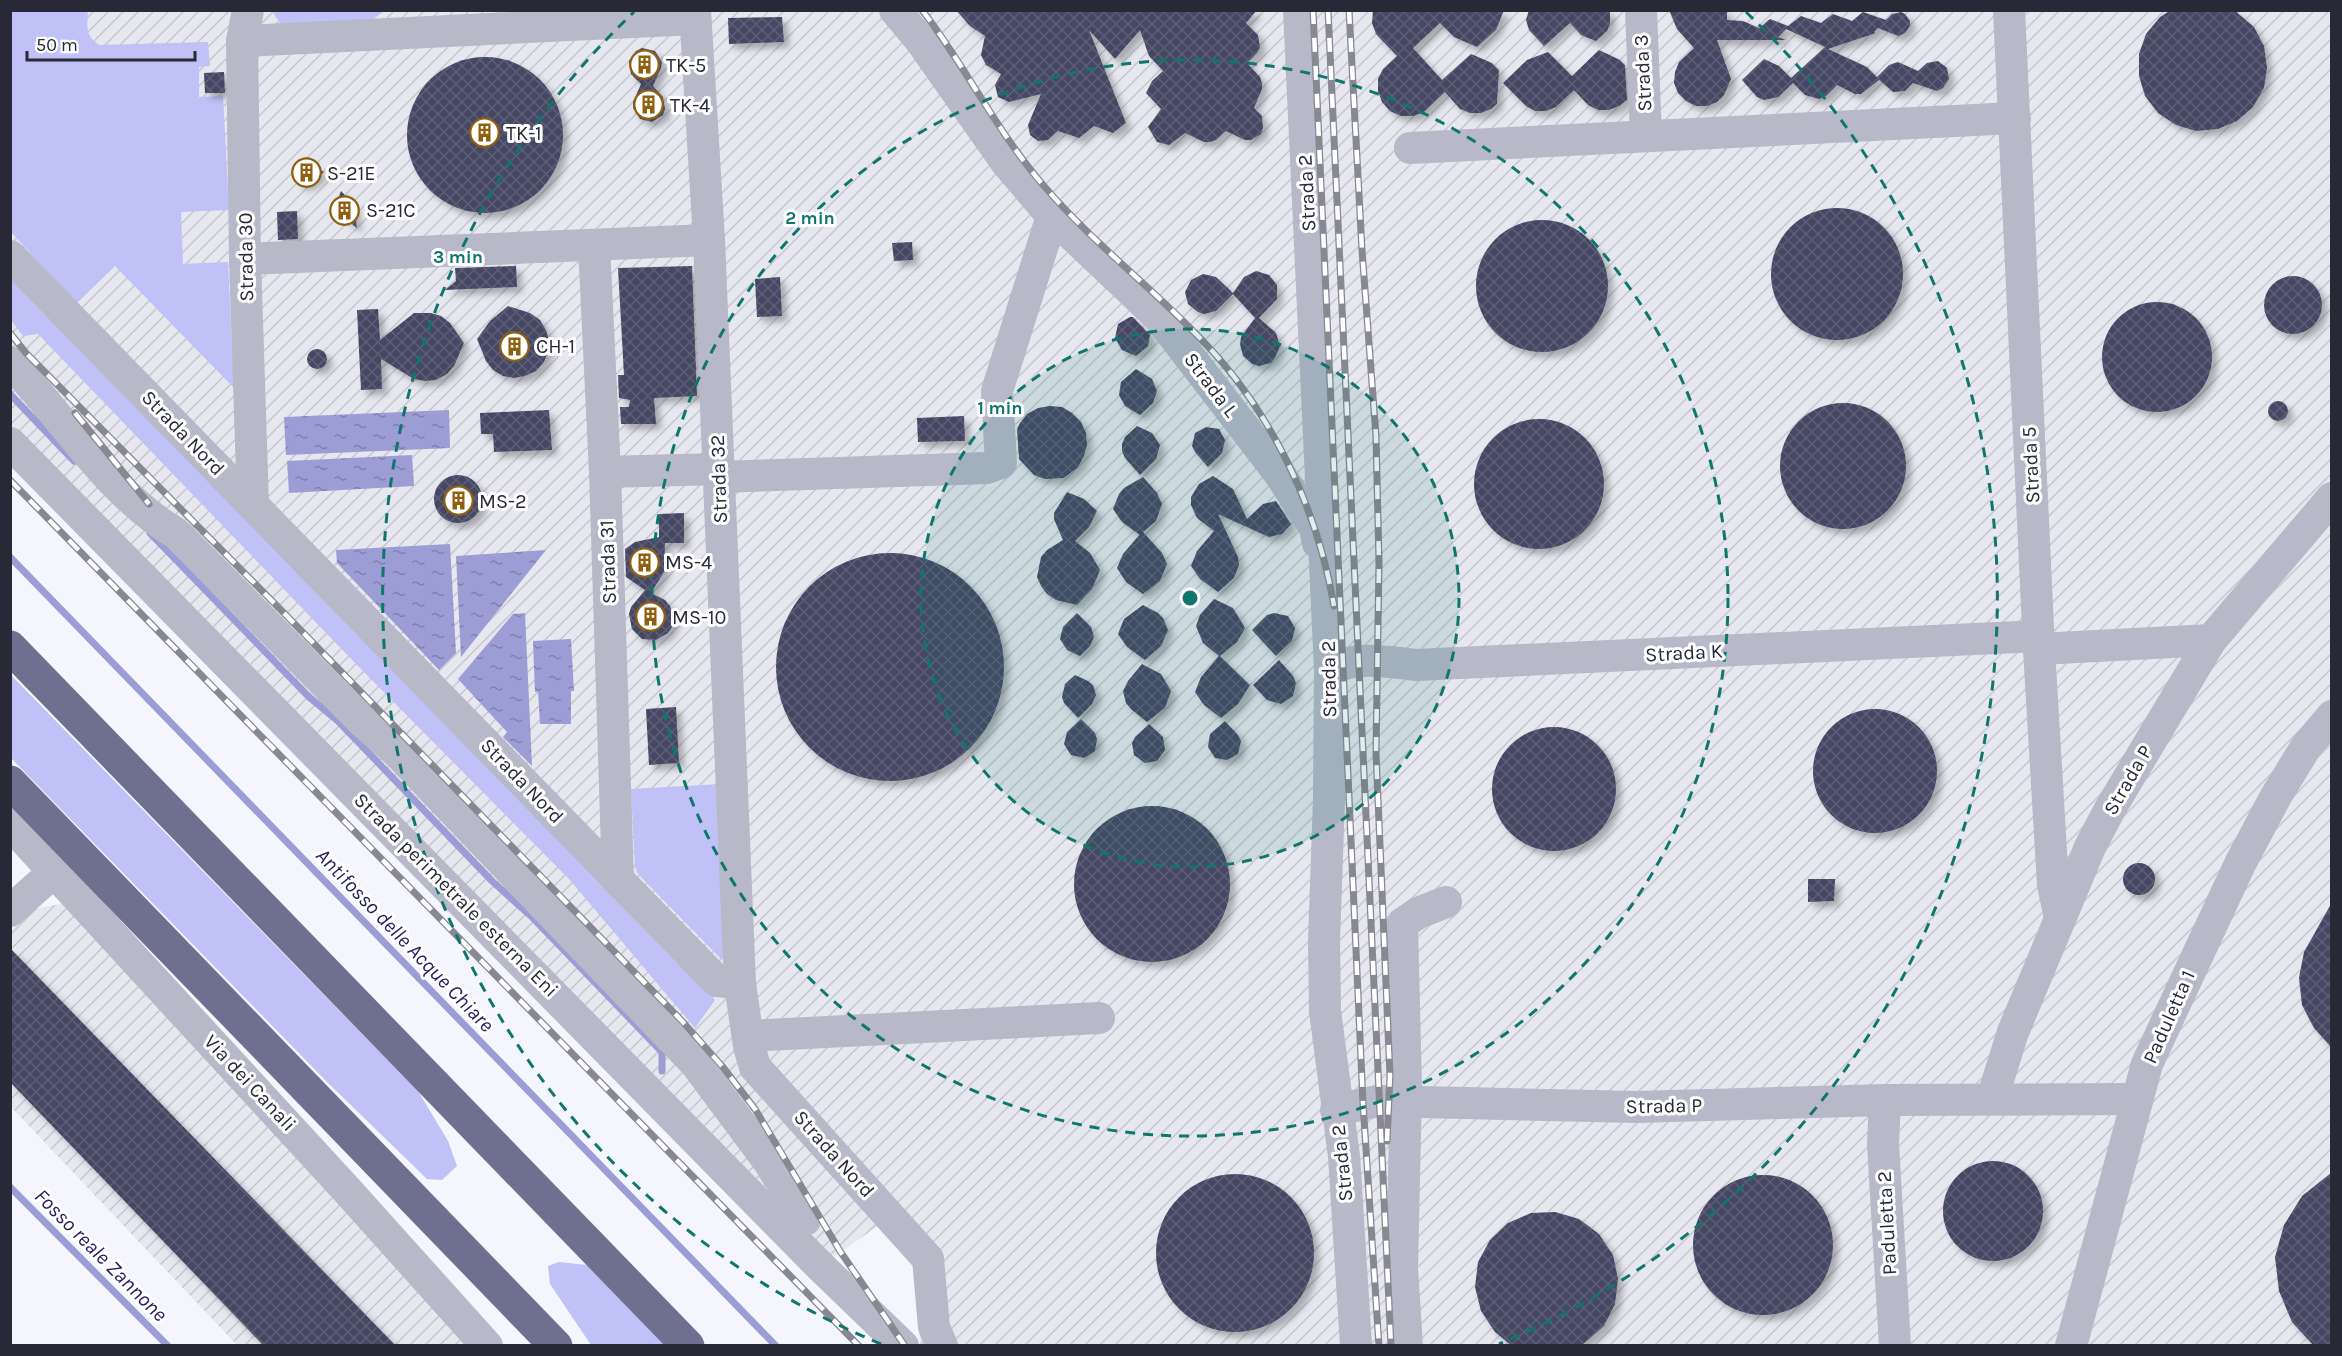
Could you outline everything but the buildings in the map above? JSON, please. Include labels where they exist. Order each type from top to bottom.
[{"type":"highway","points":[[10,646],[688,1346]]},
{"type":"highway","points":[[10,782],[556,1346]]},
{"type":"street","name":"Strada 30","points":[[248,10],[242,41],[245,258],[253,505]]},
{"type":"street","name":"Strada L","points":[[895,10],[921,41],[1006,162],[1052,216],[1159,317],[1279,473],[1315,528],[1326,582]]},
{"type":"street","name":"Strada 2","points":[[1299,10],[1330,670],[1324,1011],[1344,1155],[1356,1346]]},
{"type":"street","name":"Strada 3","points":[[1641,10],[1646,136]]},
{"type":"street","name":"Strada 5","points":[[2009,10],[2039,642],[2053,885],[2060,918]]},
{"type":"street","points":[[242,41],[695,15]]},
{"type":"street","name":"Strada 32","points":[[695,15],[709,240],[740,984]]},
{"type":"street","points":[[1410,148],[2014,118]]},
{"type":"street","points":[[604,472],[719,473],[987,468],[1001,463],[997,391],[1052,216]]},
{"type":"street","points":[[245,258],[709,240]]},
{"type":"street","name":"Strada 31","points":[[594,245],[618,880]]},
{"type":"street","name":"Strada Nord","points":[[10,256],[717,981],[740,984],[755,1067],[928,1259],[933,1327],[942,1346]]},
{"type":"street","points":[[10,362],[53,410],[87,454],[122,491],[158,523],[177,534],[363,722],[398,753],[696,1064],[769,1162],[805,1220]]},
{"type":"street","name":"Strada perimetrale esterna Eni","points":[[10,443],[819,1265],[903,1346]]},
{"type":"street","name":"Strada P","points":[[1992,1100],[2013,1032],[2090,847],[2110,809],[2211,640],[2331,498]]},
{"type":"street","name":"Strada K","points":[[1330,670],[1344,662],[1376,660],[1416,665],[2039,642],[2211,640]]},
{"type":"street","name":"Paduletta 1","points":[[2071,1346],[2147,1064],[2240,864],[2276,796],[2306,747],[2331,716]]},
{"type":"street","name":"Via dei Canali","points":[[10,824],[346,1189],[487,1346]]},
{"type":"street","points":[[10,911],[55,871]]},
{"type":"street","points":[[1407,1346],[1402,1268],[1405,1100],[1402,924],[1418,913],[1446,902]]},
{"type":"street","points":[[748,1036],[1099,1018]]},
{"type":"street","name":"Strada P","points":[[1336,1110],[1378,1101],[1405,1100],[1637,1107],[1885,1100],[2137,1099]]},
{"type":"street","name":"Paduletta 2","points":[[1885,1100],[1883,1144],[1895,1346]]},
{"type":"shaded area","points":[[11,11],[2331,11],[2331,1345],[920,1345],[916,1258],[882,1223],[824,1264],[11,428]]},
{"type":"shaded area","points":[[11,11],[88,11],[89,34],[99,45],[208,42],[210,66],[199,67],[199,97],[223,96],[229,210],[181,212],[183,264],[228,262],[234,388],[115,266],[76,304],[11,232]]},
{"type":"shaded area","points":[[273,11],[384,11],[371,21],[282,25]]},
{"type":"shaded area","points":[[10,269],[715,1000],[695,1028],[569,879],[357,665],[38,334],[23,336],[11,320]]},
{"type":"shaded area","points":[[10,674],[418,1091],[448,1141],[457,1166],[442,1180],[427,1179],[327,1082],[11,758]]},
{"type":"shaded area","points":[[721,784],[724,959],[721,959],[638,874],[635,867],[631,789]]},
{"type":"shaded area","points":[[66,903],[468,1345],[237,1345],[11,1107],[11,930],[33,909]]},
{"type":"shaded area","points":[[559,1262],[587,1265],[665,1345],[591,1345],[550,1284],[548,1266]]},
{"type":"water","points":[[449,410],[450,448],[286,455],[284,417]]},
{"type":"water","points":[[412,455],[414,486],[289,493],[287,461]]},
{"type":"water","points":[[450,544],[456,653],[439,670],[337,563],[336,550]]},
{"type":"water","points":[[546,550],[461,657],[456,556]]},
{"type":"water","points":[[525,613],[532,766],[503,737],[507,732],[458,679],[513,614]]},
{"type":"water","points":[[571,639],[574,691],[571,691],[571,724],[540,724],[538,692],[535,692],[533,641]]},
{"type":"waterway","points":[[10,394],[74,461]]},
{"type":"waterway","points":[[150,533],[309,697],[338,721],[492,881],[533,918],[662,1052],[662,1071]]},
{"type":"waterway","name":"Antifosso delle Acque Chiare","points":[[10,557],[776,1346]]},
{"type":"waterway","name":"Fosso reale Zannone","points":[[10,1187],[168,1346]]},
{"type":"railway","points":[[922,10],[1011,144],[1044,186],[1081,226],[1200,338],[1248,396],[1269,428],[1303,497],[1316,532],[1334,606]]},
{"type":"railway","points":[[1313,10],[1363,1103],[1379,1346]]},
{"type":"railway","points":[[1328,10],[1391,1346]]},
{"type":"railway","points":[[1349,10],[1362,250],[1376,436],[1379,562],[1376,753],[1390,1076],[1387,1141]]},
{"type":"railway","points":[[10,333],[26,353],[280,609],[682,1021],[722,1066],[755,1109],[840,1251],[905,1346]]},
{"type":"railway","points":[[75,413],[149,504]]},
{"type":"railway","points":[[10,480],[859,1346]]},
{"type":"place","name":"TK-5","points":[[645,65]]},
{"type":"place","name":"TK-4","points":[[649,105]]},
{"type":"place","name":"TK-1","points":[[485,133]]},
{"type":"place","name":"S-21E","points":[[306,173]]},
{"type":"place","name":"S-21C","points":[[345,210]]},
{"type":"place","name":"CH-1","points":[[515,346]]},
{"type":"place","name":"MS-2","points":[[458,501]]},
{"type":"place","name":"MS-4","points":[[644,562]]},
{"type":"place","name":"MS-10","points":[[651,617]]}]
